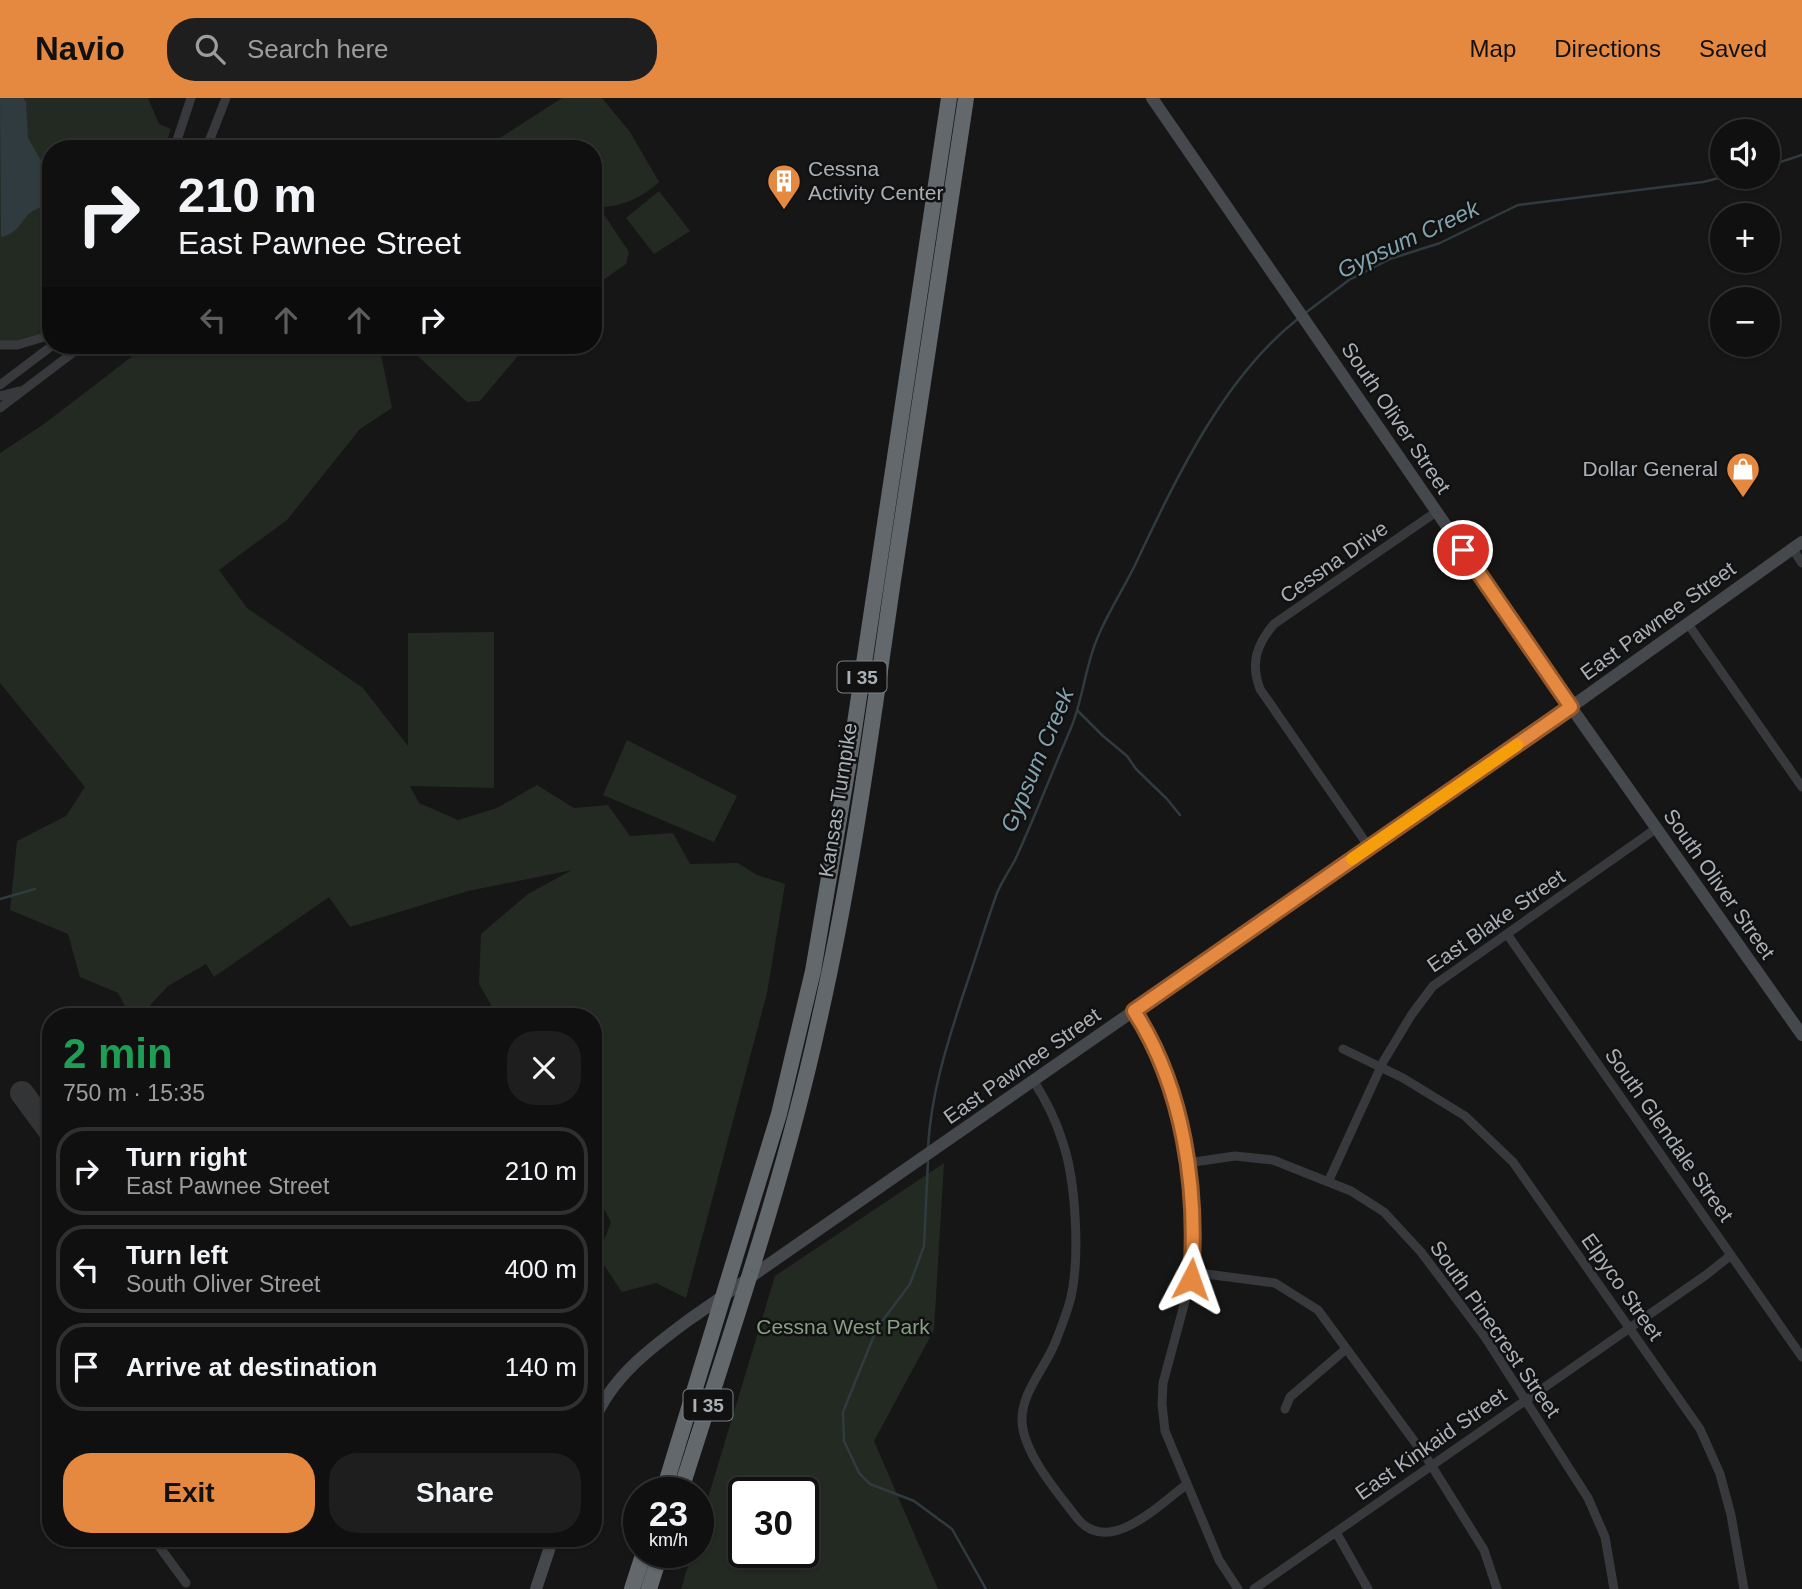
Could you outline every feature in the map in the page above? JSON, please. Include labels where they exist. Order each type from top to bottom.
[{"type":"highway","name":"Kansas Turnpike","points":[[668,1477],[779,1114],[813,971],[852,743],[949,98]]},
{"type":"highway","name":"Kansas Turnpike","points":[[685,1477],[796,1119],[819,1023],[839,924],[878,683],[967,98]]},
{"type":"highway","points":[[632,1589],[639,1568]]},
{"type":"highway","points":[[649,1589],[656,1568]]},
{"type":"main road","name":"South Oliver Street","points":[[1152,98],[1571,707],[1802,1035]]},
{"type":"main road","name":"East Pawnee Street","points":[[602,1406],[620,1379],[660,1341],[1571,707],[1797,545]]},
{"type":"main road","points":[[536,1589],[550,1547]]},
{"type":"street","points":[[177,140],[191,98]]},
{"type":"street","points":[[210,140],[226,98]]},
{"type":"street","points":[[0,345],[17,345],[42,338]]},
{"type":"street","points":[[0,385],[42,353]]},
{"type":"street","points":[[0,408],[71,354]]},
{"type":"street","points":[[0,396],[22,390]]},
{"type":"street","name":"Cessna Drive","points":[[1370,847],[1260,689],[1255,677],[1255,660],[1262,638],[1274,624],[1436,512]]},
{"type":"street","points":[[1797,545],[1802,563]]},
{"type":"street","points":[[1688,624],[1802,787]]},
{"type":"street","name":"East Blake Street","points":[[1328,1182],[1380,1068],[1412,1014],[1433,986],[1657,828]]},
{"type":"street","name":"South Glendale Street","points":[[1507,934],[1802,1357]]},
{"type":"street","points":[[1134,1011],[1152,1038],[1168,1078],[1187,1163],[1194,1235],[1192,1272],[1163,1382],[1165,1432],[1219,1560],[1238,1589]]},
{"type":"street","name":"Elpyco Street","points":[[1343,1048],[1403,1078],[1465,1116],[1513,1162],[1700,1429],[1720,1474],[1744,1589]]},
{"type":"street","points":[[1033,1080],[1048,1105],[1064,1145],[1075,1225],[1075,1270],[1071,1297],[1063,1322],[1049,1356],[1024,1403],[1022,1421],[1031,1452],[1085,1528],[1100,1533],[1114,1533],[1127,1527],[1186,1485]]},
{"type":"street","name":"South Pinecrest Street","points":[[1187,1163],[1234,1156],[1273,1160],[1351,1191],[1384,1212],[1422,1252],[1485,1337],[1588,1498],[1605,1537],[1614,1589]]},
{"type":"street","name":"East Kinkaid Street","points":[[1254,1589],[1432,1467],[1731,1255]]},
{"type":"street","points":[[1192,1272],[1275,1283],[1318,1310],[1432,1467],[1484,1550],[1497,1589]]},
{"type":"street","points":[[1285,1409],[1290,1397],[1346,1349]]},
{"type":"street","points":[[1336,1532],[1368,1589]]},
{"type":"street","points":[[160,1547],[186,1583]]},
{"type":"green space","points":[[0,98],[148,98],[159,124],[171,129],[167,140],[42,140],[42,333],[15,341],[0,341]]},
{"type":"green space","points":[[562,98],[602,98],[630,132],[659,182],[644,194],[629,201],[602,207],[602,140],[497,140]]},
{"type":"green space","points":[[659,191],[690,231],[654,254],[626,218]]},
{"type":"green space","points":[[602,213],[629,252],[626,264],[602,281]]},
{"type":"green space","points":[[135,354],[381,354],[392,408],[360,429],[287,520],[219,570],[247,608],[363,688],[408,746],[408,633],[494,632],[494,788],[410,786],[419,803],[458,820],[497,808],[537,785],[574,808],[608,805],[630,836],[673,833],[690,864],[738,863],[757,875],[785,884],[767,993],[686,1298],[656,1283],[622,1292],[602,1262],[602,1246],[611,1222],[602,1205],[602,1008],[493,1008],[479,984],[481,934],[528,894],[572,870],[468,891],[350,927],[329,897],[214,977],[206,964],[168,986],[147,1008],[126,1008],[118,993],[80,977],[68,934],[10,910],[17,841],[66,816],[85,787],[0,683],[0,453],[44,424]]},
{"type":"green space","points":[[416,354],[519,354],[480,401],[467,402]]},
{"type":"green space","points":[[627,740],[737,796],[714,842],[603,795]]},
{"type":"green space","name":"Cessna West Park","points":[[944,1163],[934,1330],[874,1441],[938,1589],[681,1589],[687,1568],[714,1568],[714,1478],[775,1276]]},
{"type":"shaded area","points":[[0,98],[23,98],[26,102],[28,138],[42,162],[42,208],[28,215],[16,230],[1,237]]},
{"type":"waterway","name":"Gypsum Creek","points":[[1780,162],[1802,155]]},
{"type":"waterway","name":"Gypsum Creek","points":[[1304,314],[1349,280],[1390,259],[1440,243],[1518,205],[1710,180]]},
{"type":"waterway","name":"Gypsum Creek","points":[[928,1147],[940,1071],[988,919],[997,893],[1015,860],[1071,728],[1100,632],[1203,433],[1246,370],[1271,342],[1299,318]]},
{"type":"waterway","points":[[1078,711],[1127,756],[1180,815]]},
{"type":"waterway","points":[[0,899],[35,889]]},
{"type":"waterway","name":"Gypsum Creek","points":[[928,1161],[924,1246],[910,1284],[877,1328],[843,1412],[844,1441],[859,1473],[870,1484],[914,1501],[952,1529],[986,1589]]},
{"type":"taxiway","points":[[22,1093],[42,1120]]},
{"type":"slow traffic","points":[[1352,859],[1517,745]]},
{"type":"place","name":"Cessna Activity Center","points":[[784,211]]},
{"type":"place","name":"Dollar General","points":[[1743,499]]},
{"type":"route","points":[[1191,1279],[1194,1235],[1184,1146],[1168,1078],[1152,1038],[1134,1011],[1571,707],[1463,550]]}]
